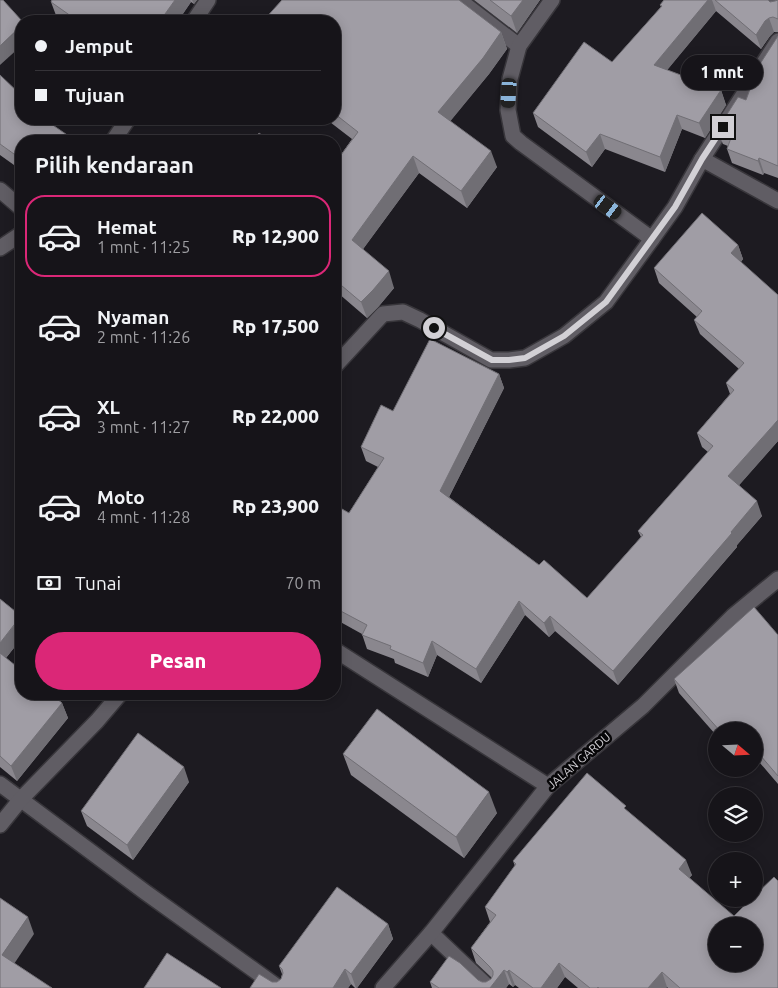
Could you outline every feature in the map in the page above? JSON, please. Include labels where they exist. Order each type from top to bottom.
[{"type":"street","points":[[198,15],[208,0]]},
{"type":"street","points":[[459,0],[519,46]]},
{"type":"street","points":[[552,0],[519,46],[510,79],[508,110],[513,136],[652,239]]},
{"type":"street","points":[[770,0],[778,7]]},
{"type":"street","points":[[341,360],[384,314],[403,312],[492,360],[525,358],[564,336],[606,302],[652,239],[675,207],[702,159],[778,41]]},
{"type":"street","points":[[702,159],[778,201]]},
{"type":"street","points":[[0,190],[15,203]]},
{"type":"street","points":[[0,248],[15,238]]},
{"type":"street","name":"JALAN GARDU","points":[[383,988],[431,933],[548,786],[644,706],[733,616],[778,579]]},
{"type":"street","points":[[341,654],[548,786]]},
{"type":"street","points":[[0,825],[21,799],[115,700]]},
{"type":"street","points":[[0,784],[145,892],[279,988]]},
{"type":"street","points":[[431,933],[489,988]]},
{"type":"building","points":[[0,0],[3,0],[17,15],[15,15],[15,32],[0,46]]},
{"type":"building","points":[[52,0],[175,0],[164,15],[69,15],[51,2]]},
{"type":"building","points":[[282,0],[459,0],[501,32],[483,58],[438,112],[491,151],[461,191],[413,156],[352,240],[389,271],[361,302],[341,285],[341,155],[358,132],[341,119],[341,15],[268,15]]},
{"type":"building","points":[[490,0],[523,0],[511,16]]},
{"type":"building","points":[[664,0],[708,0],[654,65],[721,90],[699,123],[677,115],[660,157],[600,134],[586,152],[533,113],[584,42],[612,62],[662,6],[660,5]]},
{"type":"building","points":[[715,0],[768,0],[770,2],[778,0],[778,19],[769,18],[756,35]]},
{"type":"building","points":[[778,36],[778,166],[759,158],[758,161],[727,149],[732,135],[717,130],[738,97],[746,100],[758,67]]},
{"type":"building","points":[[0,75],[15,89],[15,125],[53,125],[67,135],[15,135],[15,155],[0,144]]},
{"type":"building","points":[[702,213],[738,245],[731,253],[778,295],[778,420],[728,476],[757,501],[732,533],[613,671],[550,616],[544,623],[519,601],[476,669],[432,641],[423,663],[390,649],[391,646],[362,635],[367,625],[341,611],[341,508],[349,513],[384,458],[361,447],[381,405],[393,411],[430,339],[499,374],[440,491],[539,565],[544,560],[587,598],[643,535],[638,531],[713,446],[697,433],[734,390],[726,383],[744,363],[694,320],[702,311],[654,268]]},
{"type":"building","points":[[0,599],[15,611],[15,624],[0,643]]},
{"type":"building","points":[[754,607],[778,635],[778,776],[763,758],[763,722],[712,722],[674,679]]},
{"type":"building","points":[[0,653],[15,665],[15,700],[58,700],[62,703],[11,766],[0,756]]},
{"type":"building","points":[[377,709],[489,792],[456,837],[343,754]]},
{"type":"building","points":[[138,733],[184,767],[127,845],[81,811]]},
{"type":"building","points":[[587,773],[626,806],[624,808],[686,860],[679,869],[708,894],[708,907],[723,907],[734,916],[743,907],[763,907],[763,887],[774,877],[778,881],[778,988],[680,988],[662,972],[648,988],[590,988],[559,963],[541,988],[533,988],[509,970],[507,972],[504,970],[490,988],[439,988],[430,982],[449,956],[460,963],[478,980],[486,982],[491,979],[493,971],[471,948],[496,915],[485,907],[516,864],[513,861]]},
{"type":"building","points":[[337,887],[388,924],[351,974],[345,969],[333,988],[250,988],[259,974],[272,982],[277,982],[281,979],[283,973],[279,966]]},
{"type":"building","points":[[0,898],[28,917],[2,955],[52,988],[0,988]]},
{"type":"building","points":[[167,953],[221,988],[144,988]]},
{"type":"route","points":[[434,328],[492,360],[525,358],[564,336],[606,302],[675,207],[702,159],[723,127]]}]
